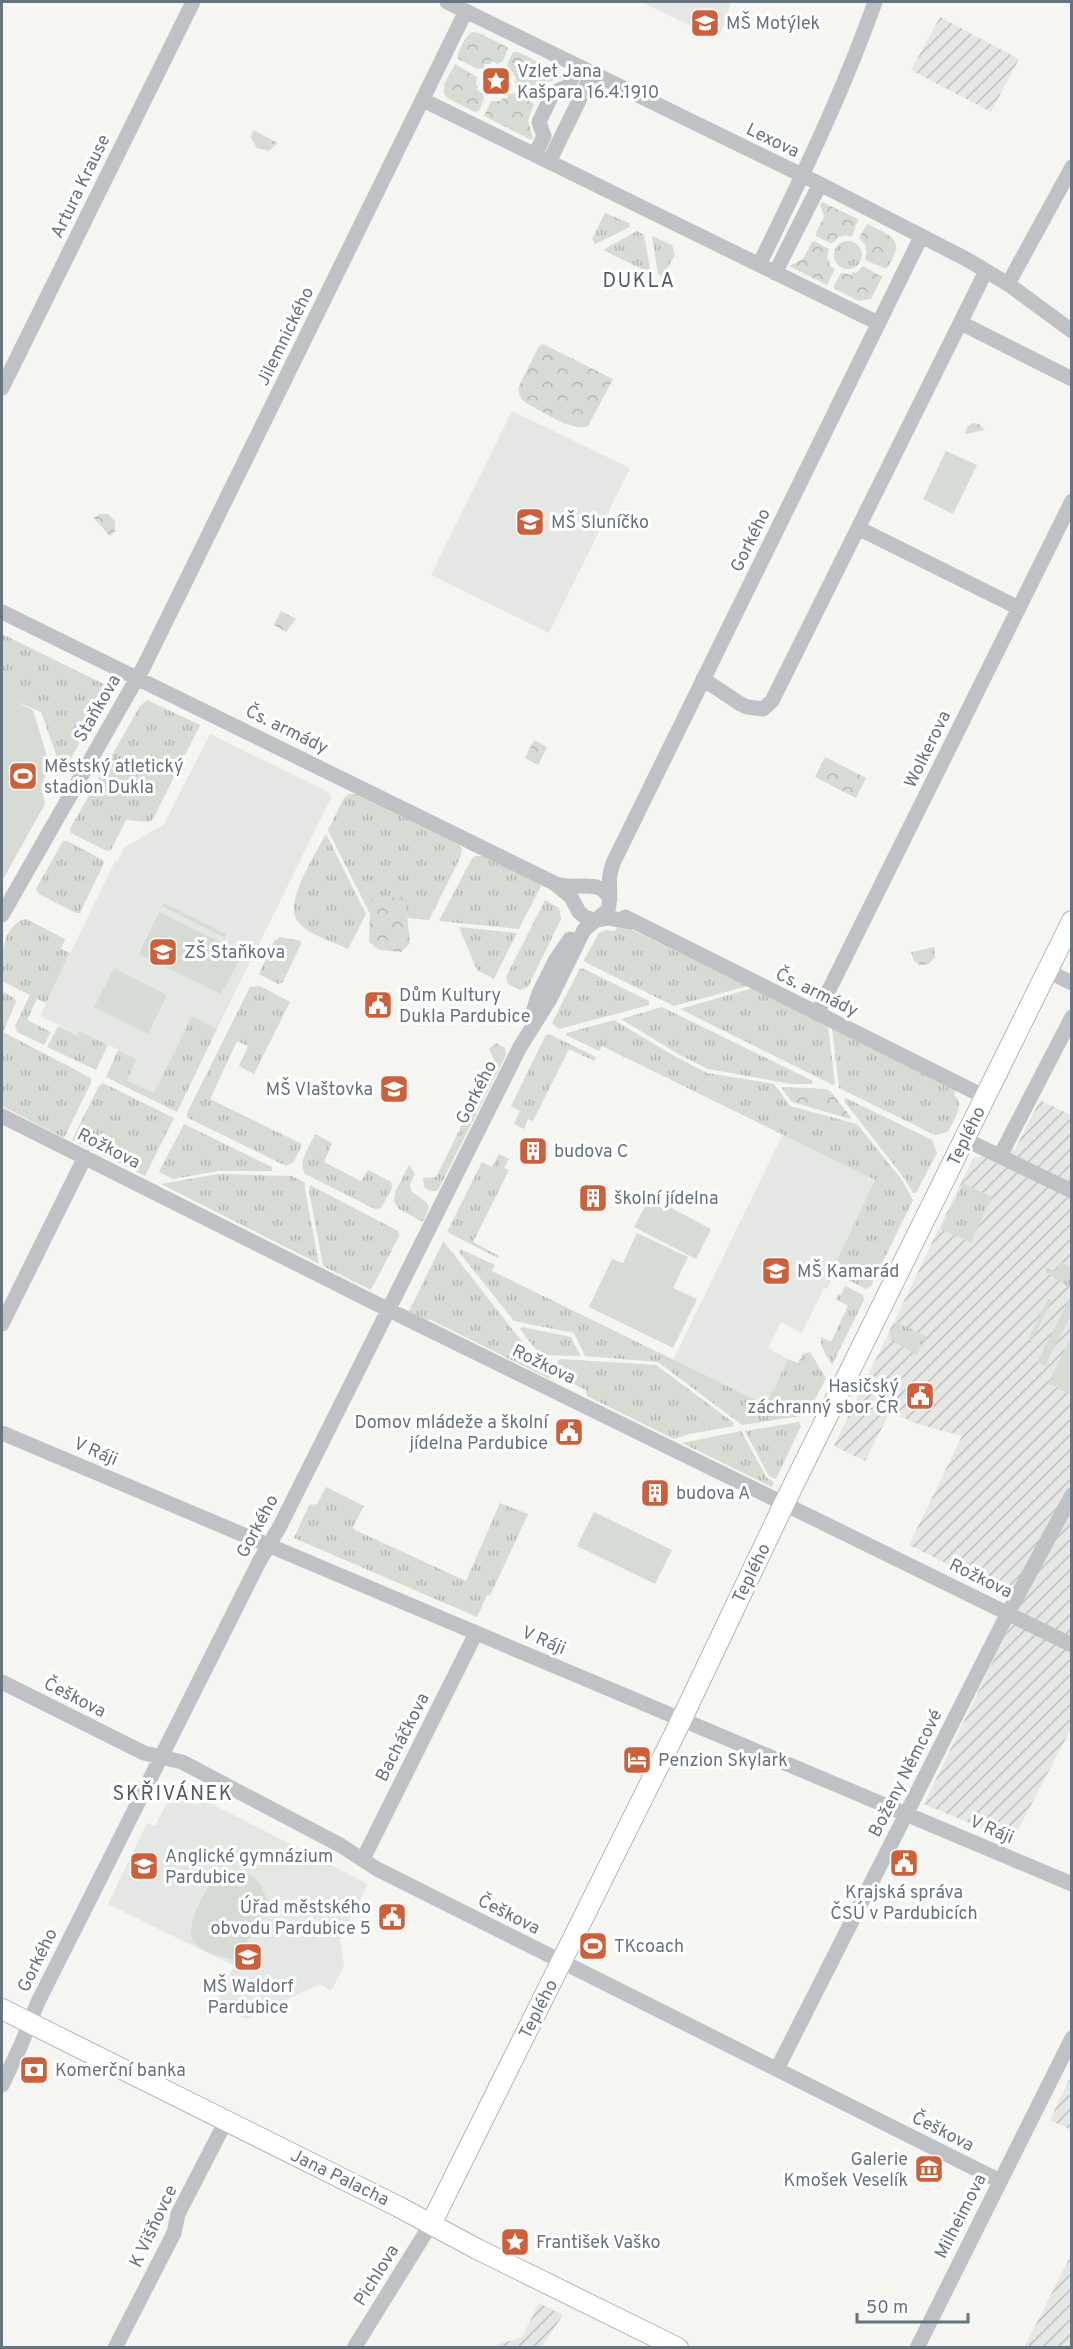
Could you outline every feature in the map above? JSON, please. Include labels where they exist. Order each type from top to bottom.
[{"type":"main road","name":"Teplého","points":[[430,2224],[561,1963],[1071,921]]},
{"type":"main road","name":"Jana Palacha","points":[[2,2009],[678,2348]]},
{"type":"street","name":"Artura Krause","points":[[2,388],[193,2]]},
{"type":"street","name":"Lexova","points":[[447,2],[820,184],[986,271],[1008,284],[1071,331]]},
{"type":"street","points":[[759,265],[803,176],[875,2]]},
{"type":"street","name":"Jilemnického","points":[[138,677],[466,11]]},
{"type":"street","points":[[542,158],[544,136],[539,122],[553,93],[568,86],[578,67]]},
{"type":"street","points":[[542,158],[592,74]]},
{"type":"street","points":[[423,100],[879,323]]},
{"type":"street","points":[[1008,284],[1071,167]]},
{"type":"street","points":[[775,273],[820,184]]},
{"type":"street","name":"Gorkého","points":[[2,2085],[37,2004],[160,1757],[389,1310],[520,1047],[550,999],[580,936],[588,926],[608,910],[608,876],[614,861],[921,237]]},
{"type":"street","points":[[703,678],[747,707],[763,709],[772,701],[986,271]]},
{"type":"street","points":[[960,323],[1071,379]]},
{"type":"street","name":"Wolkerova","points":[[817,1014],[1071,501]]},
{"type":"street","points":[[858,528],[1019,608]]},
{"type":"street","name":"Čs. armády","points":[[2,612],[554,883],[567,892],[585,918],[632,922]]},
{"type":"street","name":"Staňkova","points":[[2,915],[138,677]]},
{"type":"street","name":"Gorkého","points":[[520,1047],[539,993],[555,961],[576,929],[578,895],[604,874],[614,861]]},
{"type":"street","name":"Čs. armády","points":[[554,883],[572,888],[600,887],[620,913],[632,922],[985,1097]]},
{"type":"street","points":[[1047,971],[1071,983]]},
{"type":"street","points":[[1000,1156],[1071,1017]]},
{"type":"street","name":"Rožkova","points":[[2,1116],[389,1310],[1071,1645]]},
{"type":"street","points":[[964,1139],[1071,1191]]},
{"type":"street","points":[[2,1324],[85,1157]]},
{"type":"street","name":"V Ráji","points":[[2,1433],[1071,1884]]},
{"type":"street","name":"Boženy Němcové","points":[[777,2070],[1008,1613],[1071,1495]]},
{"type":"street","name":"Bacháčkova","points":[[363,1859],[476,1632]]},
{"type":"street","name":"Češkova","points":[[2,1682],[131,1747],[182,1762],[340,1845],[377,1869],[1000,2181]]},
{"type":"street","name":"Milheimova","points":[[917,2348],[1071,2038]]},
{"type":"street","name":"K Višňovce","points":[[115,2348],[174,2233],[178,2214],[226,2121]]},
{"type":"street","name":"Pichlova","points":[[354,2348],[430,2224]]},
{"type":"shaded area","name":"MŠ Motýlek","points":[[642,2],[731,2],[721,33],[710,35]]},
{"type":"shaded area","points":[[940,17],[1019,59],[991,112],[911,70]]},
{"type":"shaded area","name":"MŠ Sluníčko","points":[[512,411],[630,468],[549,633],[431,575]]},
{"type":"shaded area","name":"ZŠ Staňkova","points":[[210,734],[329,792],[331,798],[217,1029],[192,1017],[154,1093],[127,1080],[137,1059],[81,1031],[78,1035],[40,1016],[115,861],[117,862],[124,848],[164,824]]},
{"type":"shaded area","points":[[1040,1100],[1071,1115],[1071,1729],[1012,1841],[924,1804],[1022,1601],[909,1545],[962,1436],[918,1424],[890,1412],[865,1461],[834,1446],[973,1158],[1015,1149]]},
{"type":"shaded area","name":"MŠ Kamarád","points":[[783,1134],[875,1180],[836,1262],[839,1264],[827,1289],[824,1288],[802,1333],[781,1322],[768,1348],[788,1359],[766,1405],[673,1360]]},
{"type":"shaded area","points":[[173,1795],[191,1804],[192,1802],[198,1805],[201,1800],[204,1800],[368,1884],[340,1939],[344,1966],[331,1991],[320,1984],[246,2019],[215,2004],[234,1966],[108,1904],[146,1825],[149,1823],[155,1826]]},
{"type":"shaded area","points":[[1071,2076],[1071,2130],[1050,2120]]},
{"type":"shaded area","points":[[1071,2255],[1071,2347],[1024,2347],[1027,2342]]},
{"type":"shaded area","points":[[539,2303],[563,2315],[542,2347],[490,2347],[522,2337]]},
{"type":"green space","points":[[472,32],[479,33],[507,47],[503,61],[498,64],[491,61],[491,64],[484,64],[484,68],[478,69],[458,59],[462,44]]},
{"type":"green space","points":[[513,52],[518,52],[563,74],[564,77],[546,83],[539,97],[536,98],[515,86],[516,77],[507,65]]},
{"type":"green space","points":[[455,64],[477,77],[477,90],[483,94],[484,99],[479,111],[475,112],[449,99],[444,94],[444,84]]},
{"type":"green space","points":[[496,67],[506,71],[510,81],[506,91],[496,95],[486,91],[482,81],[486,71]]},
{"type":"green space","points":[[514,93],[534,104],[528,120],[533,138],[531,140],[484,116],[491,101],[501,101]]},
{"type":"green space","points":[[253,130],[278,143],[269,151],[257,148],[251,138]]},
{"type":"green space","points":[[822,202],[858,219],[852,237],[839,236],[830,243],[816,236],[824,217],[820,204]]},
{"type":"green space","points":[[605,213],[629,223],[630,227],[595,244],[592,239]]},
{"type":"green space","points":[[867,224],[894,240],[895,252],[886,269],[865,260],[866,246],[859,238]]},
{"type":"green space","points":[[637,231],[644,235],[650,269],[648,272],[603,250]]},
{"type":"green space","points":[[652,236],[672,245],[675,255],[662,277],[658,274]]},
{"type":"green space","points":[[814,241],[829,249],[827,260],[835,269],[827,285],[789,266],[803,259]]},
{"type":"green space","points":[[848,241],[858,245],[862,255],[858,265],[848,269],[838,265],[834,255],[838,245]]},
{"type":"green space","points":[[863,266],[882,277],[871,299],[859,301],[835,289],[834,286],[841,273],[852,275],[852,272],[856,273]]},
{"type":"green space","points":[[543,344],[613,379],[588,426],[566,424],[526,403],[521,398],[519,386],[539,346]]},
{"type":"green space","points":[[972,423],[979,424],[985,430],[965,434],[967,427]]},
{"type":"green space","points":[[946,451],[977,465],[953,514],[923,499]]},
{"type":"green space","points":[[100,514],[108,514],[115,521],[115,531],[110,536],[94,518]]},
{"type":"green space","points":[[281,611],[296,619],[286,632],[274,625]]},
{"type":"green space","points":[[2,634],[112,688],[65,768],[59,763],[41,712],[13,700],[9,689],[2,685]]},
{"type":"green space","name":"Městský atletický stadion Dukla","points":[[2,685],[9,689],[13,700],[33,710],[50,766],[41,786],[45,804],[2,881]]},
{"type":"green space","points":[[147,700],[200,725],[153,819],[149,822],[126,820],[111,850],[107,851],[71,833],[70,829],[140,706]]},
{"type":"green space","points":[[534,740],[547,747],[538,765],[525,758]]},
{"type":"green space","points":[[825,757],[866,778],[856,798],[815,777]]},
{"type":"green space","points":[[349,794],[356,794],[459,845],[462,849],[461,856],[429,920],[407,918],[404,896],[363,900],[328,830],[344,798]]},
{"type":"green space","points":[[326,834],[366,914],[348,949],[309,931],[299,923],[295,915],[294,905],[297,892]]},
{"type":"green space","points":[[63,841],[103,860],[104,863],[80,913],[39,894],[36,889]]},
{"type":"green space","points":[[475,856],[482,856],[542,884],[519,929],[439,921]]},
{"type":"green space","points":[[405,896],[410,943],[401,952],[379,950],[369,942],[370,914],[363,900]]},
{"type":"green space","points":[[545,900],[559,908],[561,919],[528,987],[520,990],[508,984],[506,977]]},
{"type":"green space","points":[[164,903],[226,934],[225,938],[162,906]]},
{"type":"green space","points":[[159,912],[243,953],[221,994],[139,954]]},
{"type":"green space","points":[[26,919],[65,939],[61,949],[70,953],[46,1003],[37,999],[27,1020],[51,1032],[44,1045],[17,1032],[15,1026],[30,995],[2,981],[4,945],[7,936],[18,922]]},
{"type":"green space","points":[[618,925],[748,986],[674,1006],[585,962],[599,933],[606,930],[615,931]]},
{"type":"green space","points":[[459,927],[517,933],[494,979],[477,970]]},
{"type":"green space","points":[[280,937],[301,941],[301,944],[283,982],[278,984],[259,974],[274,941]]},
{"type":"green space","points":[[934,947],[935,957],[929,964],[920,965],[914,961],[911,952]]},
{"type":"green space","points":[[114,968],[167,995],[148,1034],[94,1007]]},
{"type":"green space","points":[[582,968],[649,1001],[649,1005],[559,1029],[552,1023]]},
{"type":"green space","points":[[260,986],[290,1002],[254,1074],[239,1066],[248,1046],[237,1041],[210,1099],[302,1144],[294,1162],[286,1166],[188,1118],[187,1113],[250,987]]},
{"type":"green space","points":[[753,988],[828,1025],[835,1084],[680,1009]]},
{"type":"green space","points":[[2,991],[14,998],[16,1002],[3,1032],[91,1078],[91,1083],[64,1138],[2,1106]]},
{"type":"green space","points":[[662,1007],[813,1081],[812,1084],[791,1084],[708,1069],[678,1054],[621,1019]]},
{"type":"green space","points":[[192,1016],[217,1029],[177,1112],[106,1077],[118,1050],[137,1059],[127,1080],[154,1093]]},
{"type":"green space","points":[[614,1020],[707,1073],[774,1084],[790,1106],[857,1124],[902,1180],[913,1200],[871,1286],[866,1289],[844,1278],[848,1269],[836,1262],[875,1180],[602,1046],[599,1051],[566,1035]]},
{"type":"green space","points":[[58,1026],[77,1035],[80,1031],[108,1045],[96,1070],[47,1047]]},
{"type":"green space","points":[[832,1027],[956,1089],[954,1095],[959,1107],[948,1132],[935,1135],[839,1088]]},
{"type":"green space","points":[[549,1034],[596,1057],[594,1061],[569,1049],[533,1121],[528,1119],[524,1129],[514,1124],[520,1111],[511,1106],[546,1035]]},
{"type":"green space","points":[[496,1043],[505,1048],[506,1055],[440,1186],[437,1191],[430,1191],[424,1187],[423,1178],[436,1177],[494,1060],[489,1049]]},
{"type":"green space","points":[[103,1083],[174,1118],[145,1176],[72,1140],[99,1086]]},
{"type":"green space","points":[[783,1087],[826,1089],[851,1117],[850,1119],[792,1102],[782,1089]]},
{"type":"green space","points":[[846,1098],[932,1140],[937,1153],[916,1193],[913,1193],[904,1178],[844,1101]]},
{"type":"green space","points":[[184,1124],[272,1167],[272,1171],[219,1171],[173,1179],[159,1172]]},
{"type":"green space","points":[[315,1134],[332,1143],[324,1162],[361,1181],[368,1170],[391,1182],[392,1188],[381,1208],[375,1209],[305,1174],[303,1159]]},
{"type":"green space","points":[[499,1154],[509,1159],[504,1168],[509,1170],[473,1242],[499,1256],[498,1258],[447,1232],[482,1162],[492,1167]]},
{"type":"green space","points":[[409,1165],[415,1174],[410,1184],[411,1191],[429,1207],[423,1222],[399,1209],[394,1201],[395,1192]]},
{"type":"green space","points":[[218,1174],[292,1176],[305,1183],[319,1264],[161,1184]]},
{"type":"green space","points":[[963,1183],[992,1197],[971,1243],[941,1229]]},
{"type":"green space","points":[[310,1185],[398,1231],[399,1236],[371,1290],[323,1266]]},
{"type":"green space","points":[[650,1197],[711,1229],[696,1259],[634,1227]]},
{"type":"green space","points":[[637,1233],[688,1257],[673,1288],[697,1299],[673,1348],[589,1307],[612,1259],[623,1263]]},
{"type":"green space","points":[[443,1242],[552,1380],[429,1319],[426,1322],[408,1313]]},
{"type":"green space","points":[[460,1249],[495,1265],[492,1271],[766,1405],[788,1359],[798,1363],[803,1354],[810,1352],[826,1378],[807,1415],[742,1425],[658,1362],[585,1356],[574,1333],[514,1321],[459,1252]]},
{"type":"green space","points":[[1061,1261],[1071,1267],[1071,1288],[1046,1273],[1046,1268],[1056,1272]]},
{"type":"green space","points":[[845,1286],[863,1295],[864,1300],[832,1365],[823,1348],[821,1337],[831,1342],[848,1306],[836,1299],[838,1294],[841,1295]]},
{"type":"green space","points":[[1050,1299],[1051,1302],[1029,1343],[1028,1340]]},
{"type":"green space","points":[[1068,1301],[1071,1302],[1071,1315],[1045,1366],[1037,1362]]},
{"type":"green space","points":[[897,1322],[926,1336],[917,1355],[891,1340],[890,1333]]},
{"type":"green space","points":[[522,1327],[571,1337],[580,1355],[540,1355],[520,1329]]},
{"type":"green space","points":[[1071,1337],[1071,1395],[1048,1383]]},
{"type":"green space","points":[[560,1359],[656,1365],[734,1423],[734,1426],[674,1439],[587,1396],[586,1390],[556,1375],[552,1368]]},
{"type":"green space","points":[[799,1422],[801,1426],[776,1479],[769,1476],[745,1431]]},
{"type":"green space","points":[[741,1431],[767,1478],[774,1482],[772,1487],[682,1443]]},
{"type":"green space","points":[[326,1487],[364,1506],[353,1527],[355,1530],[466,1581],[500,1503],[528,1514],[490,1596],[487,1595],[477,1617],[294,1538],[309,1505],[317,1504]]},
{"type":"green space","points":[[594,1512],[672,1550],[655,1584],[577,1546]]},
{"type":"green space","points":[[228,1870],[242,1871],[253,1877],[261,1885],[269,1900],[237,1961],[199,1947],[194,1942],[191,1929],[204,1894],[214,1879]]},
{"type":"place","name":"MŠ Motýlek","points":[[705,23]]},
{"type":"place","name":"Vzlet Jana Kašpara 16.4.1910","points":[[496,81]]},
{"type":"place","name":"MŠ Sluníčko","points":[[530,522]]},
{"type":"place","name":"Městský atletický stadion Dukla","points":[[23,776]]},
{"type":"place","name":"ZŠ Staňkova","points":[[163,952]]},
{"type":"place","name":"Dům Kultury Dukla Pardubice","points":[[378,1005]]},
{"type":"place","name":"MŠ Vlaštovka","points":[[394,1089]]},
{"type":"place","name":"budova C","points":[[533,1151]]},
{"type":"place","name":"školní jídelna","points":[[593,1198]]},
{"type":"place","name":"MŠ Kamarád","points":[[776,1271]]},
{"type":"place","name":"Hasičský záchranný sbor ČR","points":[[920,1396]]},
{"type":"place","name":"Domov mládeže a školní jídelna Pardubice","points":[[569,1432]]},
{"type":"place","name":"budova A","points":[[655,1493]]},
{"type":"place","name":"Penzion Skylark","points":[[637,1760]]},
{"type":"place","name":"Krajská správa ČSÚ v Pardubicích","points":[[904,1863]]},
{"type":"place","name":"Anglické gymnázium Pardubice","points":[[144,1866]]},
{"type":"place","name":"Úřad městského obvodu Pardubice 5","points":[[392,1917]]},
{"type":"place","name":"TKcoach","points":[[593,1946]]},
{"type":"place","name":"MŠ Waldorf Pardubice","points":[[248,1957]]},
{"type":"place","name":"Komerční banka","points":[[34,2070]]},
{"type":"place","name":"Galerie Kmošek Veselík","points":[[929,2169]]},
{"type":"place","name":"František Vaško","points":[[515,2242]]},
{"type":"district","name":"DUKLA","points":[[639,280]]},
{"type":"district","name":"SKŘIVÁNEK","points":[[173,1793]]}]
